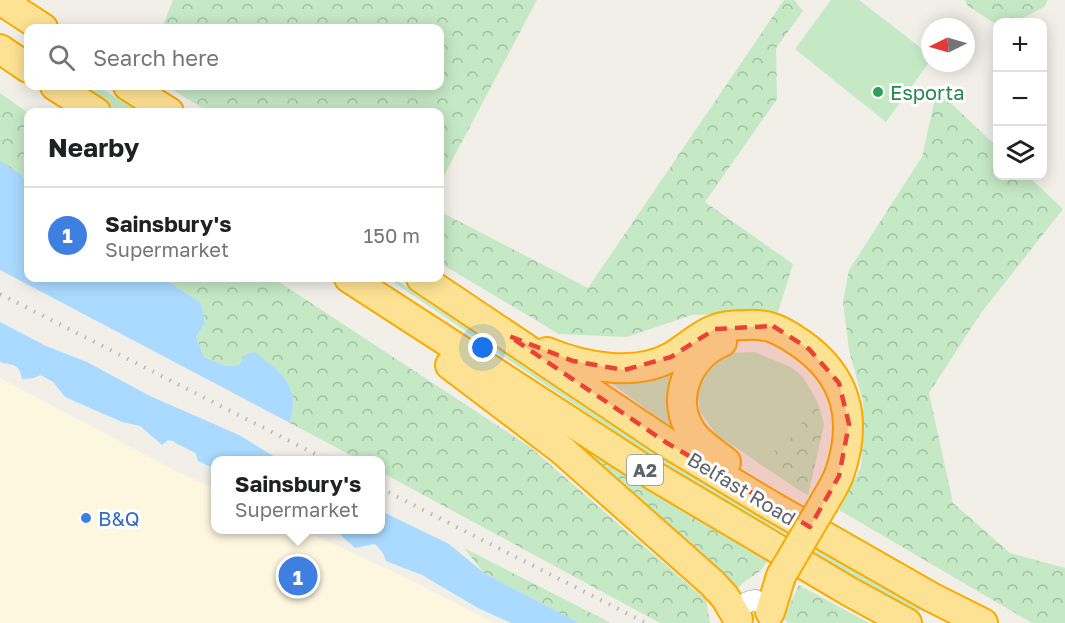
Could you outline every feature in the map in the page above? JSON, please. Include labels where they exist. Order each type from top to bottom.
[{"type":"highway","points":[[0,0],[37,24]]},
{"type":"highway","points":[[0,49],[24,65]]},
{"type":"highway","points":[[61,90],[90,108]]},
{"type":"highway","points":[[134,90],[163,108]]},
{"type":"highway","points":[[356,282],[409,334],[562,450],[749,617],[780,578],[839,476],[849,424],[839,384],[829,369],[809,349],[773,326],[747,324],[715,329],[671,357],[648,366],[624,370],[552,355],[508,336]]},
{"type":"highway","name":"Belfast Road","points":[[356,282],[656,477],[906,623]]},
{"type":"highway","name":"Belfast Road","points":[[427,282],[667,443],[931,597],[983,623]]},
{"type":"highway","points":[[770,505],[726,462],[698,440],[682,411],[681,397],[691,368],[711,346],[729,339],[762,337],[795,340]]},
{"type":"highlighted area","points":[[773,326],[809,349],[839,383],[849,424],[839,476],[810,527],[667,443],[509,336],[573,361],[624,370],[671,357],[715,329]]},
{"type":"shaded area","points":[[0,378],[211,487],[211,534],[312,534],[413,581],[494,623],[0,623]]},
{"type":"green space","points":[[173,0],[537,0],[444,175],[444,108],[202,108],[173,90],[444,90],[444,24],[164,24]]},
{"type":"green space","points":[[784,0],[794,0],[803,11],[776,48],[777,99],[705,202],[793,264],[778,312],[692,315],[627,337],[559,334],[444,265],[444,214],[588,288]]},
{"type":"green space","name":"Esporta","points":[[831,0],[859,0],[921,48],[922,72],[886,122],[795,49]]},
{"type":"green space","points":[[965,0],[1048,0],[1044,7],[1023,18],[993,18],[993,22],[968,6]]},
{"type":"green space","points":[[84,90],[103,90],[133,108],[114,108]]},
{"type":"green space","points":[[937,90],[993,143],[993,180],[1032,180],[1063,209],[981,313],[929,393],[953,503],[1010,553],[1065,568],[1065,623],[1032,623],[839,510],[861,467],[863,401],[849,350],[843,301],[849,270],[922,157]]},
{"type":"green space","points":[[0,93],[24,110],[24,183],[0,162]]},
{"type":"green space","points":[[169,282],[279,282],[530,447],[706,600],[710,623],[660,623],[385,474],[385,456],[352,456],[290,423],[293,408],[291,390],[276,370],[246,354],[239,365],[225,366],[204,357],[196,337],[205,323],[201,303]]},
{"type":"green space","points":[[393,282],[399,282],[553,382],[920,605],[921,610],[915,612],[862,582],[776,529],[735,508],[644,451]]},
{"type":"green space","points":[[697,344],[684,437],[608,381]]},
{"type":"green space","points":[[754,352],[791,367],[803,377],[818,403],[824,424],[808,495],[718,437],[700,412],[697,393],[706,366],[727,353]]},
{"type":"green space","points":[[811,390],[824,424],[808,495],[757,462],[784,445],[801,426]]},
{"type":"green space","points":[[575,443],[768,561],[760,571],[732,591]]},
{"type":"green space","points":[[464,548],[611,623],[579,623],[484,573]]},
{"type":"green space","points":[[799,585],[869,623],[789,623],[783,619]]},
{"type":"water","points":[[0,161],[24,178],[24,282],[169,282],[201,303],[205,323],[196,337],[204,357],[225,366],[239,365],[246,354],[255,352],[284,378],[292,391],[293,408],[290,423],[0,270]]},
{"type":"water","points":[[0,322],[46,346],[87,362],[150,396],[239,435],[273,456],[211,456],[211,467],[198,461],[195,451],[183,443],[168,440],[162,445],[140,426],[122,422],[65,397],[50,378],[42,374],[34,378],[22,379],[17,367],[0,362]]},
{"type":"water","points":[[385,513],[449,544],[484,573],[579,623],[511,623],[478,608],[422,575],[386,561],[383,553],[375,544],[355,548],[339,534],[385,534]]},
{"type":"waterway","points":[[39,372],[54,380]]},
{"type":"waterway","points":[[176,441],[196,451]]},
{"type":"railway","points":[[0,294],[319,456]]},
{"type":"railway","points":[[385,491],[646,623]]},
{"type":"place","name":"Esporta","points":[[878,92]]},
{"type":"place","name":"B&Q","points":[[86,518]]},
{"type":"place","name":"Sainsbury's","points":[[298,576]]}]
